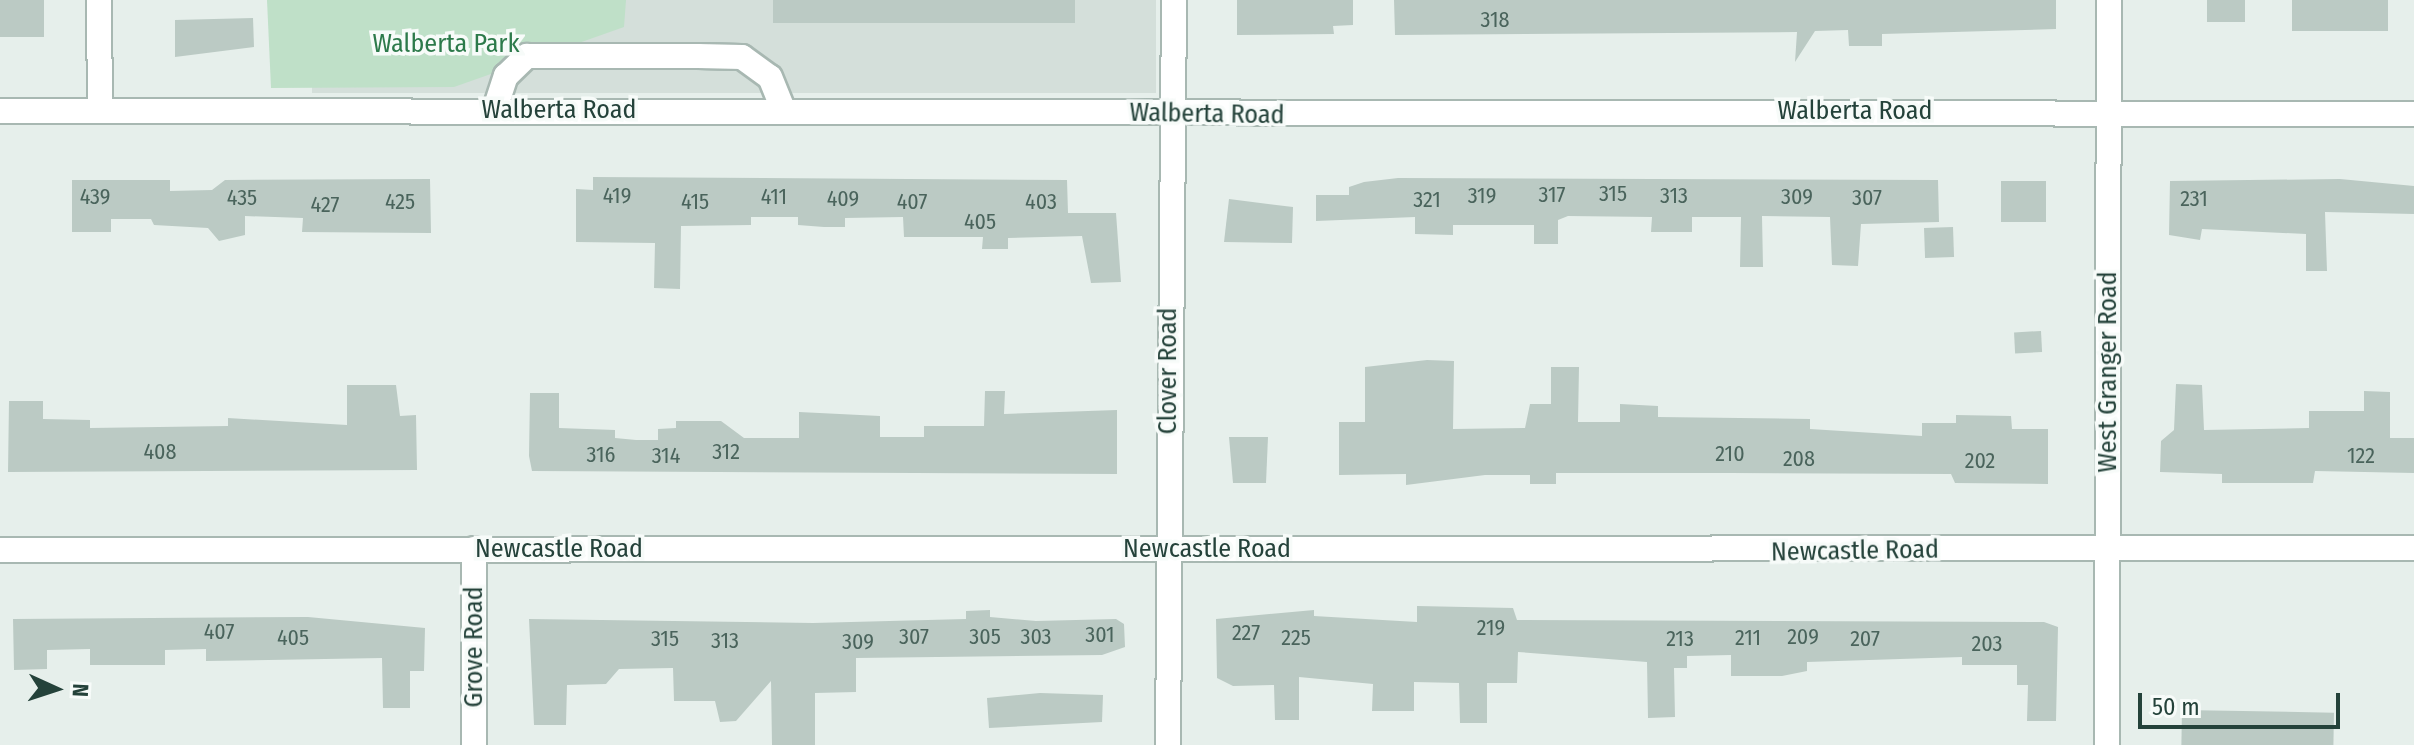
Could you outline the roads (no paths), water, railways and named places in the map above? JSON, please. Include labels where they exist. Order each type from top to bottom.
[{"type":"street","points":[[99,0],[100,111]]},
{"type":"street","name":"Clover Road","points":[[1168,745],[1170,114],[1178,103],[1174,0]]},
{"type":"street","name":"West Granger Road","points":[[2107,745],[2109,0]]},
{"type":"street","points":[[495,109],[506,76],[527,56],[698,56],[742,57],[770,77],[784,111]]},
{"type":"street","name":"Walberta Road","points":[[0,111],[495,109],[1170,114],[2414,114]]},
{"type":"street","name":"Newcastle Road","points":[[0,550],[2414,548]]},
{"type":"street","name":"Grove Road","points":[[474,549],[474,745]]},
{"type":"park label","name":"Walberta Park","points":[[446,44]]}]
